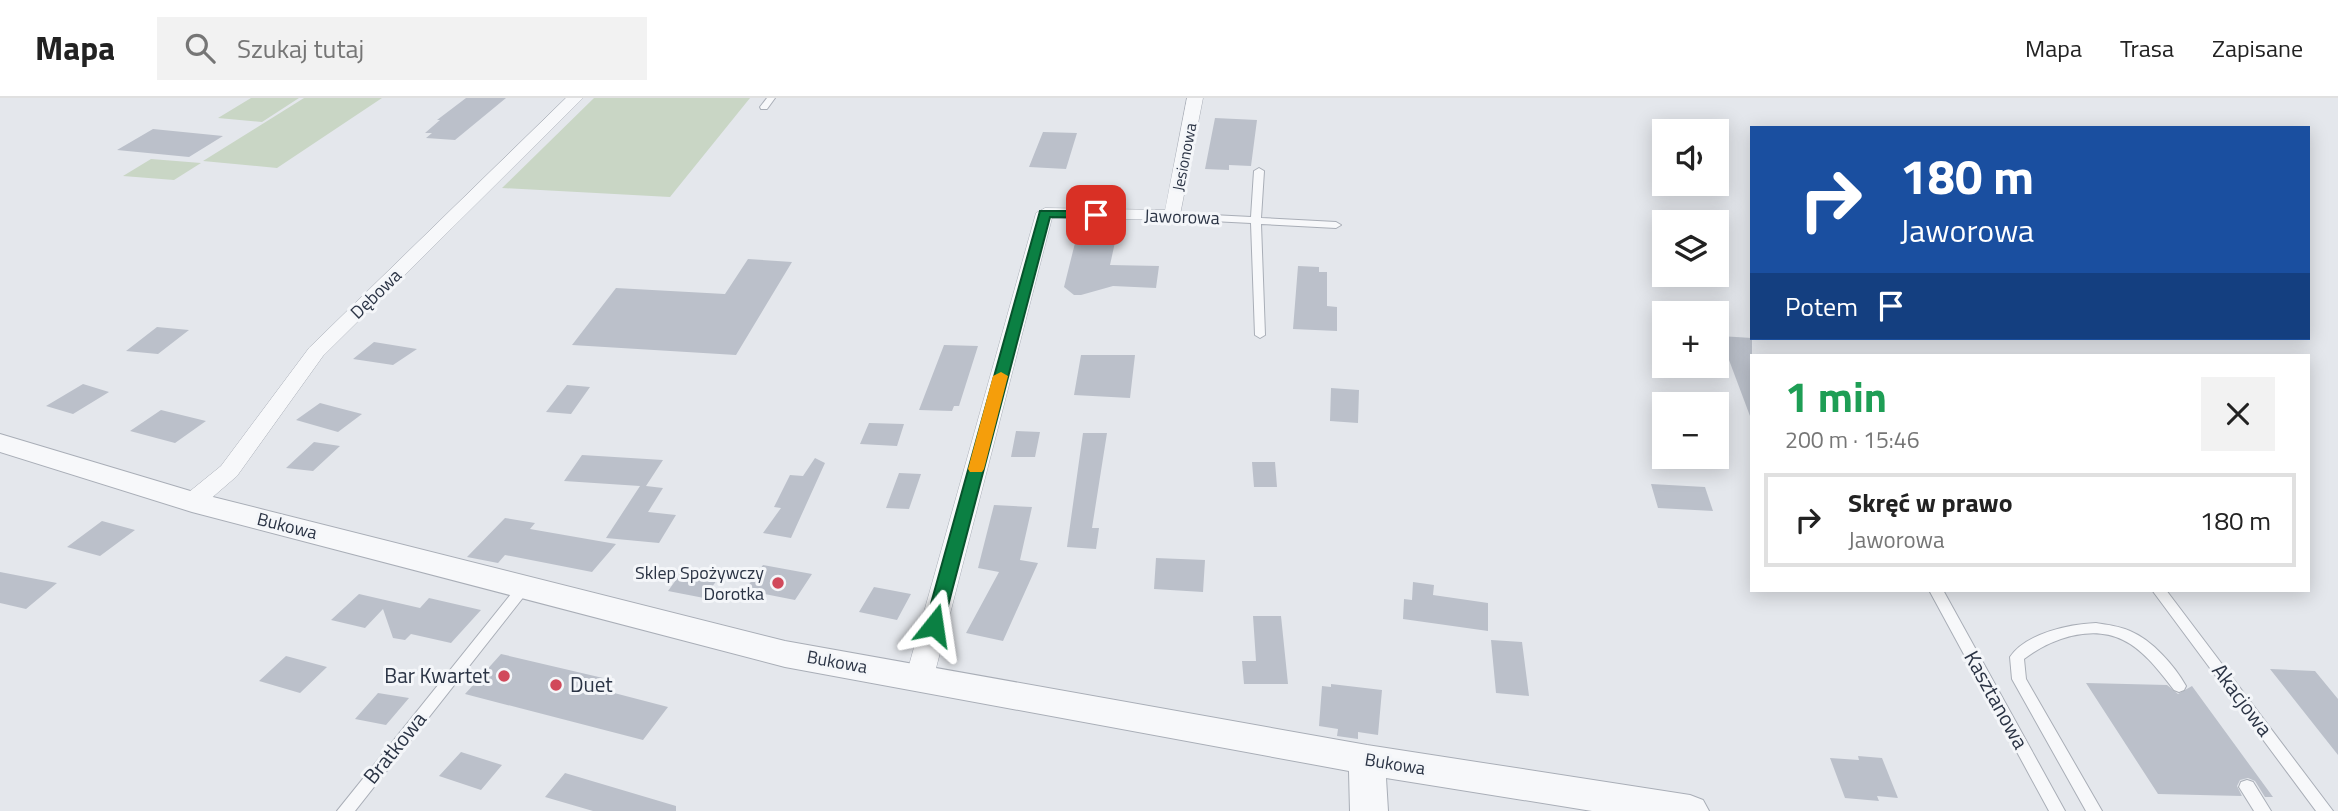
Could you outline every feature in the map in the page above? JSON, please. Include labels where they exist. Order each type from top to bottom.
[{"type":"street","name":"Dębowa","points":[[192,502],[229,471],[316,352],[575,98]]},
{"type":"street","name":"Jesionowa","points":[[1173,216],[1195,98]]},
{"type":"street","name":"Jaworowa","points":[[920,677],[1045,214],[1173,216]]},
{"type":"street","name":"Bukowa","points":[[0,443],[192,502],[785,654],[1367,760],[1690,811]]},
{"type":"street","points":[[1367,760],[1369,811]]},
{"type":"lane","points":[[764,107],[771,98]]},
{"type":"lane","points":[[1259,171],[1256,221],[1260,335]]},
{"type":"lane","name":"Jaworowa","points":[[1173,216],[1336,225]]},
{"type":"lane","name":"Bratkowa","points":[[345,811],[524,587]]},
{"type":"lane","name":"Kasztanowa","points":[[1937,592],[2057,811]]},
{"type":"lane","name":"Akacjowa","points":[[2161,592],[2325,811]]},
{"type":"lane","points":[[2094,811],[2019,679],[2017,657],[2031,645],[2081,628],[2125,634],[2167,669],[2179,685]]},
{"type":"lane","points":[[2247,787],[2263,811]]},
{"type":"green space","points":[[251,98],[299,98],[262,122],[218,118]]},
{"type":"green space","points":[[304,98],[382,98],[277,168],[203,161]]},
{"type":"green space","points":[[594,98],[750,98],[670,197],[502,188]]},
{"type":"green space","points":[[151,159],[201,163],[174,180],[123,176]]},
{"type":"building","points":[[466,98],[506,98],[455,140],[426,138],[432,133],[425,133],[440,120],[437,120]]},
{"type":"building","points":[[1215,118],[1257,120],[1251,166],[1229,165],[1229,170],[1205,169]]},
{"type":"building","points":[[153,129],[223,136],[189,157],[117,150]]},
{"type":"building","points":[[1043,132],[1077,133],[1066,169],[1029,167]]},
{"type":"building","points":[[1080,223],[1119,224],[1110,265],[1159,266],[1156,288],[1113,286],[1074,295],[1064,287]]},
{"type":"building","points":[[748,259],[792,262],[736,355],[572,345],[616,288],[725,294]]},
{"type":"building","points":[[1298,266],[1319,267],[1319,272],[1327,272],[1327,306],[1337,307],[1337,331],[1293,329]]},
{"type":"building","points":[[157,327],[189,330],[158,354],[126,351]]},
{"type":"building","points":[[1729,337],[1750,338],[1750,416],[1729,360]]},
{"type":"building","points":[[374,342],[417,349],[393,365],[353,359]]},
{"type":"building","points":[[944,345],[978,346],[959,406],[954,406],[952,411],[919,410]]},
{"type":"building","points":[[1081,355],[1135,355],[1130,398],[1074,395]]},
{"type":"building","points":[[83,384],[109,392],[73,414],[46,406]]},
{"type":"building","points":[[567,385],[590,387],[571,414],[546,412]]},
{"type":"building","points":[[1331,388],[1359,390],[1358,423],[1330,421]]},
{"type":"building","points":[[320,403],[362,414],[338,432],[296,420]]},
{"type":"building","points":[[161,410],[206,421],[175,443],[130,431]]},
{"type":"building","points":[[869,423],[904,424],[897,446],[860,444]]},
{"type":"building","points":[[1016,431],[1040,432],[1035,457],[1011,457]]},
{"type":"building","points":[[1083,433],[1107,433],[1092,528],[1099,528],[1096,549],[1067,547]]},
{"type":"building","points":[[314,442],[340,446],[313,471],[286,468]]},
{"type":"building","points":[[582,455],[663,460],[646,486],[663,488],[648,512],[676,515],[659,543],[606,538],[640,486],[564,481]]},
{"type":"building","points":[[815,458],[825,463],[791,538],[763,533],[781,508],[774,507],[790,475],[803,476]]},
{"type":"building","points":[[1252,462],[1275,462],[1277,487],[1254,487]]},
{"type":"building","points":[[899,473],[921,474],[909,509],[886,508]]},
{"type":"building","points":[[1651,484],[1705,487],[1713,511],[1658,508]]},
{"type":"building","points":[[994,505],[1032,507],[1020,560],[1038,563],[1003,641],[966,633],[999,572],[978,568]]},
{"type":"building","points":[[505,518],[535,523],[530,529],[616,544],[592,572],[505,555],[498,563],[467,557]]},
{"type":"building","points":[[102,521],[135,530],[100,556],[67,547]]},
{"type":"building","points":[[1156,558],[1205,560],[1203,592],[1154,589]]},
{"type":"building","name":"Sklep Spożywczy Dorotka","points":[[763,565],[812,574],[795,600],[745,590]]},
{"type":"building","points":[[686,566],[722,573],[704,598],[668,591]]},
{"type":"building","points":[[0,572],[57,583],[26,609],[0,603]]},
{"type":"building","points":[[1413,582],[1434,585],[1433,595],[1488,603],[1488,631],[1403,619],[1404,599],[1412,600]]},
{"type":"building","points":[[874,587],[911,594],[897,620],[859,612]]},
{"type":"building","points":[[359,594],[420,608],[429,598],[481,610],[451,643],[411,634],[405,640],[393,638],[383,609],[365,628],[331,620]]},
{"type":"building","points":[[1253,616],[1281,616],[1288,684],[1244,684],[1242,661],[1256,661]]},
{"type":"building","points":[[1491,640],[1522,642],[1529,696],[1496,693]]},
{"type":"building","points":[[501,654],[603,678],[595,688],[668,707],[643,740],[465,694]]},
{"type":"building","points":[[286,656],[327,667],[300,693],[259,681]]},
{"type":"building","points":[[2270,669],[2315,671],[2338,699],[2338,755]]},
{"type":"building","points":[[2086,683],[2167,685],[2178,694],[2192,686],[2273,797],[2265,797],[2255,781],[2248,778],[2240,780],[2237,786],[2242,796],[2158,794]]},
{"type":"building","points":[[1331,684],[1382,690],[1378,735],[1358,732],[1358,739],[1337,736],[1338,729],[1319,726],[1322,686],[1331,687]]},
{"type":"building","points":[[378,693],[409,698],[386,725],[355,719]]},
{"type":"building","points":[[461,752],[502,765],[481,790],[439,776]]},
{"type":"building","points":[[1858,756],[1882,758],[1898,798],[1877,796],[1879,801],[1845,798],[1830,758],[1859,760]]},
{"type":"building","points":[[565,773],[676,806],[676,811],[593,811],[545,797]]},
{"type":"slow traffic","points":[[976,469],[1001,376]]},
{"type":"place","name":"Sklep Spożywczy Dorotka","points":[[778,583]]},
{"type":"place","name":"Bar Kwartet","points":[[504,676]]},
{"type":"place","name":"Duet","points":[[556,685]]},
{"type":"route","points":[[934,625],[1045,214],[1096,215]]}]
